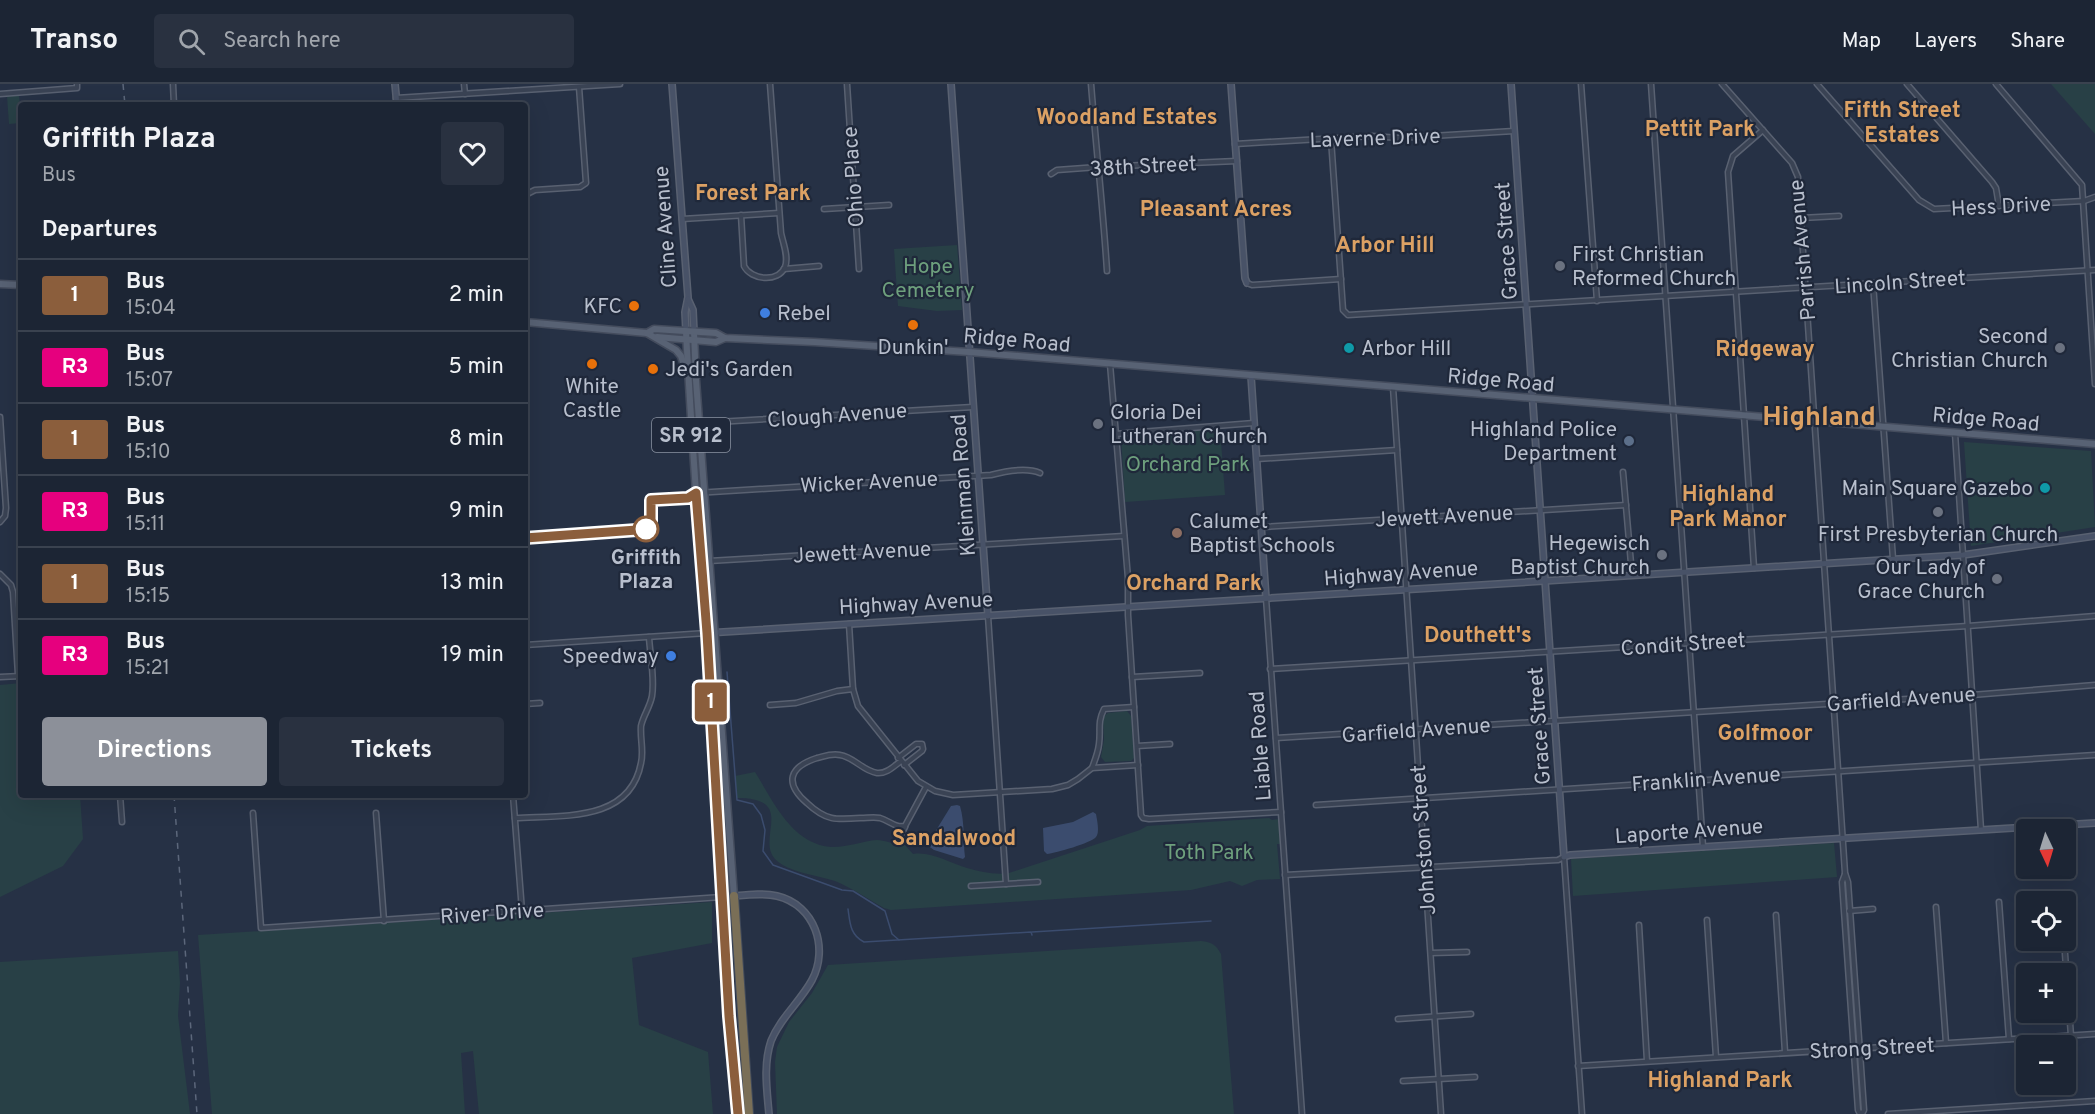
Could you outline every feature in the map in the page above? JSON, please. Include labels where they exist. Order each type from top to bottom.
[{"type":"highway","name":"Cline Avenue","points":[[734,896],[749,1114]]},
{"type":"highway","name":"Cline Avenue","points":[[723,897],[738,1114]]},
{"type":"main road","points":[[0,284],[18,285]]},
{"type":"main road","points":[[528,322],[650,335],[676,350],[684,362],[688,377]]},
{"type":"main road","name":"Ridge Road","points":[[725,338],[716,333],[654,329],[650,335],[716,342],[725,338],[810,341],[969,352],[2095,444]]},
{"type":"main road","name":"Cline Avenue","points":[[686,332],[691,340],[700,423],[734,896]]},
{"type":"main road","name":"Cline Avenue","points":[[694,332],[691,340],[688,377],[723,897]]},
{"type":"street","points":[[15,84],[15,93]]},
{"type":"street","points":[[173,84],[174,102]]},
{"type":"street","points":[[395,84],[396,102],[465,94],[620,84]]},
{"type":"street","points":[[464,84],[465,94]]},
{"type":"street","points":[[533,84],[534,90]]},
{"type":"street","name":"Cline Avenue","points":[[672,84],[688,297],[685,312],[686,332]]},
{"type":"street","points":[[741,215],[744,266],[747,271],[756,276],[767,277],[780,273],[786,264],[779,213],[770,84]]},
{"type":"street","name":"Ohio Place","points":[[847,84],[859,269]]},
{"type":"street","name":"Kleinman Road","points":[[951,84],[1006,884]]},
{"type":"street","points":[[1091,84],[1107,271]]},
{"type":"street","points":[[1231,84],[1247,283],[1252,285],[1341,279],[1330,138]]},
{"type":"street","name":"Grace Street","points":[[1511,84],[1582,1114]]},
{"type":"street","points":[[1581,84],[1597,301]]},
{"type":"street","points":[[1651,84],[1703,847]]},
{"type":"street","name":"Parrish Avenue","points":[[1722,84],[1796,170],[1845,873],[1848,882],[1860,1049],[1864,1110],[1861,1114],[1858,1110],[1842,882],[1845,873]]},
{"type":"street","name":"Hess Drive","points":[[1817,84],[1919,200],[1934,209],[2084,201],[2095,197]]},
{"type":"street","points":[[1906,84],[1992,182],[1996,188],[1999,206]]},
{"type":"street","points":[[1996,84],[2080,179],[2082,185],[2095,384]]},
{"type":"street","points":[[0,93],[77,86]]},
{"type":"street","points":[[528,194],[535,190],[580,188],[585,184],[579,87]]},
{"type":"street","points":[[1754,568],[1728,172],[1733,156],[1763,130]]},
{"type":"street","name":"Laverne Drive","points":[[1235,144],[1515,131]]},
{"type":"street","name":"38th Street","points":[[1051,174],[1057,170],[1098,167],[1237,161]]},
{"type":"street","points":[[824,209],[889,205]]},
{"type":"street","points":[[682,219],[779,213]]},
{"type":"street","points":[[1801,218],[1839,216]]},
{"type":"street","points":[[784,269],[819,266]]},
{"type":"street","name":"Lincoln Street","points":[[1341,279],[1343,310],[1345,314],[1351,316],[2095,270]]},
{"type":"street","points":[[1873,283],[1893,560]]},
{"type":"street","name":"Cline Avenue","points":[[688,297],[693,310],[694,332]]},
{"type":"street","points":[[1110,364],[1130,607],[1128,615],[1141,815],[1143,818],[1281,812]]},
{"type":"street","name":"Liable Road","points":[[1251,376],[1302,1114]]},
{"type":"street","name":"Johnston Street","points":[[1393,387],[1441,1114]]},
{"type":"street","name":"Clough Avenue","points":[[700,423],[974,406]]},
{"type":"street","points":[[0,417],[6,508],[5,516],[0,522]]},
{"type":"street","points":[[1115,434],[1254,423]]},
{"type":"street","points":[[1955,433],[1980,830]]},
{"type":"street","points":[[1257,459],[1397,450]]},
{"type":"street","name":"Wicker Avenue","points":[[696,493],[979,476],[1032,469],[1040,473]]},
{"type":"street","points":[[1623,472],[1632,576]]},
{"type":"street","name":"Jewett Avenue","points":[[1262,527],[1626,505]]},
{"type":"street","name":"Jewett Avenue","points":[[709,561],[1124,536]]},
{"type":"street","name":"Highway Avenue","points":[[707,633],[1893,560],[1963,555],[2095,536]]},
{"type":"street","points":[[0,574],[11,585],[14,592],[18,659]]},
{"type":"street","name":"Condit Street","points":[[1270,669],[1968,626],[2095,616]]},
{"type":"street","points":[[849,624],[853,689],[862,712],[901,761],[926,787],[953,795],[1053,789],[1068,785],[1092,768],[1100,742],[1099,719],[1104,709],[1134,707]]},
{"type":"street","points":[[528,645],[707,633]]},
{"type":"street","points":[[515,818],[599,811],[617,801],[631,787],[640,767],[641,726],[651,698],[649,637]]},
{"type":"street","points":[[1132,678],[1200,673]]},
{"type":"street","points":[[0,677],[18,676]]},
{"type":"street","name":"Garfield Avenue","points":[[1276,738],[1972,695],[2095,685]]},
{"type":"street","points":[[770,705],[796,703],[837,691],[853,689]]},
{"type":"street","points":[[528,704],[540,703]]},
{"type":"street","points":[[901,761],[922,751],[922,744],[916,744],[901,761],[887,772],[879,773],[868,770],[855,760],[832,754],[799,765],[792,781],[799,797],[826,818],[881,819],[897,827],[905,826]]},
{"type":"street","points":[[1137,746],[1170,744]]},
{"type":"street","name":"Franklin Avenue","points":[[1316,805],[2095,755]]},
{"type":"street","points":[[1092,768],[1138,765]]},
{"type":"street","points":[[898,840],[926,787]]},
{"type":"street","points":[[120,798],[122,822]]},
{"type":"street","points":[[513,798],[522,911]]},
{"type":"street","name":"River Drive","points":[[253,813],[261,928],[723,897]]},
{"type":"street","points":[[376,813],[384,921]]},
{"type":"street","name":"Laporte Avenue","points":[[1285,875],[1558,860],[1564,857],[1703,847],[2095,823]]},
{"type":"street","points":[[972,886],[1038,882]]},
{"type":"street","points":[[723,897],[769,894],[788,899],[807,915],[819,940],[819,957],[815,973],[807,988],[777,1028],[770,1044],[766,1069],[769,1114]]},
{"type":"street","points":[[1999,902],[2008,1039]]},
{"type":"street","points":[[1936,907],[1946,1043]]},
{"type":"street","points":[[1844,911],[1873,909]]},
{"type":"street","points":[[1776,915],[1785,1052]]},
{"type":"street","points":[[1707,920],[1716,1057]]},
{"type":"street","points":[[1639,925],[1647,1061]]},
{"type":"street","points":[[1431,954],[1467,951]]},
{"type":"street","points":[[2065,951],[2071,1035]]},
{"type":"street","points":[[1398,1019],[1471,1014]]},
{"type":"street","name":"Strong Street","points":[[2076,1036],[2095,1034]]},
{"type":"street","name":"Strong Street","points":[[1578,1066],[2016,1039]]},
{"type":"street","points":[[1403,1081],[1474,1077]]},
{"type":"street","points":[[1888,1114],[2095,1101]]},
{"type":"green space","points":[[2051,84],[2095,84],[2095,134]]},
{"type":"green space","points":[[19,95],[18,123],[9,124],[7,96]]},
{"type":"green space","name":"Hope Cemetery","points":[[957,245],[962,310],[937,311],[898,306],[894,249]]},
{"type":"green space","name":"Orchard Park","points":[[1220,428],[1225,495],[1125,502],[1121,435]]},
{"type":"green space","points":[[1964,442],[2091,451],[2095,527],[1971,546]]},
{"type":"green space","points":[[18,683],[18,798],[80,798],[83,839],[63,866],[0,897],[0,685]]},
{"type":"green space","points":[[1127,711],[1131,716],[1134,758],[1131,761],[1105,762],[1101,757],[1104,740],[1103,717],[1108,713]]},
{"type":"green space","name":"Toth Park","points":[[755,772],[785,819],[805,838],[817,844],[837,847],[877,840],[904,844],[913,854],[934,856],[967,868],[993,873],[1009,873],[1147,826],[1279,819],[1281,844],[1277,844],[1280,879],[1257,880],[1242,886],[1230,881],[1191,890],[891,910],[835,881],[795,871],[775,859],[770,850],[771,821],[766,805],[755,800],[737,798],[735,776]]},
{"type":"green space","points":[[1834,843],[1837,877],[1573,896],[1571,859]]},
{"type":"green space","points":[[712,902],[712,943],[632,958],[639,1025],[708,1052],[713,1114],[479,1114],[473,1051],[461,1053],[465,1114],[212,1114],[198,935]]},
{"type":"green space","points":[[1201,941],[1213,945],[1221,954],[1234,1114],[777,1114],[775,1062],[777,1047],[789,1022],[812,993],[828,965]]},
{"type":"green space","points":[[178,951],[180,983],[178,1016],[190,1114],[0,1114],[0,962]]},
{"type":"water","points":[[951,806],[960,806],[963,819],[965,857],[963,859],[934,850],[927,845]]},
{"type":"water","points":[[1093,812],[1096,814],[1098,833],[1096,837],[1081,845],[1058,852],[1047,854],[1044,851],[1043,828],[1073,822]]},
{"type":"waterway","points":[[727,672],[737,800],[753,804],[761,815],[765,830],[763,851],[773,865],[842,890],[853,891],[885,911],[892,934],[899,940]]},
{"type":"waterway","points":[[848,909],[853,932],[864,942],[1031,932],[1032,935]]},
{"type":"waterway","points":[[1032,932],[1211,921]]},
{"type":"railway","points":[[123,84],[125,102]]},
{"type":"railway","points":[[174,798],[197,1114]]},
{"type":"bus line","name":"1","points":[[528,538],[651,529],[651,500],[688,498],[696,493],[707,633],[729,1016],[738,1114]]},
{"type":"place","name":"First Christian Reformed Church","points":[[1560,266]]},
{"type":"place","name":"KFC","points":[[634,306]]},
{"type":"place","name":"Rebel","points":[[765,313]]},
{"type":"place","name":"Dunkin'","points":[[913,325]]},
{"type":"place","name":"Arbor Hill","points":[[1349,348]]},
{"type":"place","name":"Second Christian Church","points":[[2060,348]]},
{"type":"place","name":"White Castle","points":[[592,364]]},
{"type":"place","name":"Jedi's Garden","points":[[653,369]]},
{"type":"place","name":"Gloria Dei Lutheran Church","points":[[1098,424]]},
{"type":"place","name":"Highland Police Department","points":[[1629,441]]},
{"type":"place","name":"Main Square Gazebo","points":[[2045,488]]},
{"type":"place","name":"First Presbyterian Church","points":[[1938,512]]},
{"type":"place","name":"Griffith Plaza","points":[[646,529]]},
{"type":"place","name":"Calumet Baptist Schools","points":[[1177,533]]},
{"type":"place","name":"Hegewisch Baptist Church","points":[[1662,555]]},
{"type":"place","name":"Our Lady of Grace Church","points":[[1997,579]]},
{"type":"place","name":"Speedway","points":[[671,656]]},
{"type":"district","name":"Woodland Estates","points":[[1127,116]]},
{"type":"district","name":"Fifth Street Estates","points":[[1902,122]]},
{"type":"district","name":"Pettit Park","points":[[1700,128]]},
{"type":"district","name":"Forest Park","points":[[753,192]]},
{"type":"district","name":"Pleasant Acres","points":[[1216,208]]},
{"type":"district","name":"Arbor Hill","points":[[1385,244]]},
{"type":"district","name":"Ridgeway","points":[[1765,348]]},
{"type":"district","name":"Highland","points":[[1819,416]]},
{"type":"district","name":"Highland Park Manor","points":[[1728,506]]},
{"type":"district","name":"Orchard Park","points":[[1194,582]]},
{"type":"district","name":"Douthett's","points":[[1478,634]]},
{"type":"district","name":"Golfmoor","points":[[1765,732]]},
{"type":"district","name":"Sandalwood","points":[[954,837]]},
{"type":"district","name":"Highland Park","points":[[1720,1079]]}]
